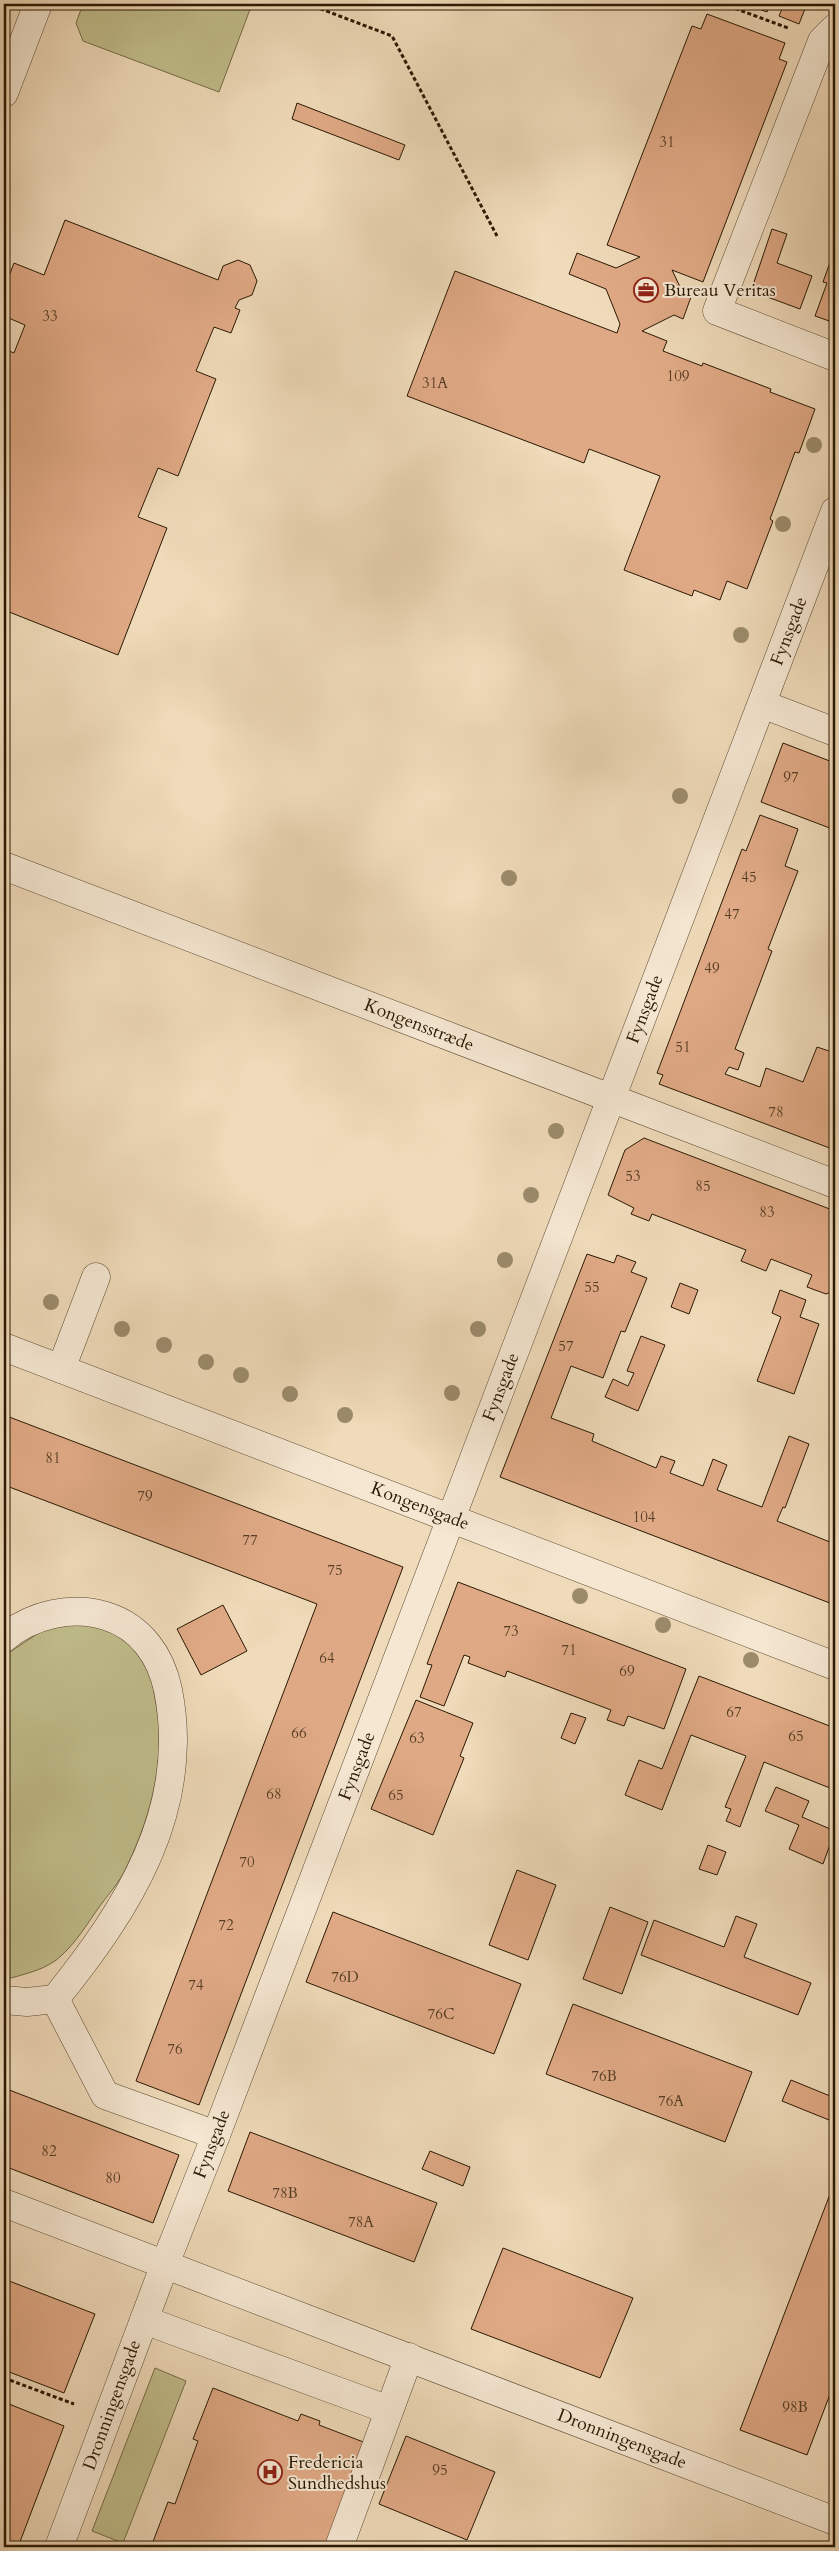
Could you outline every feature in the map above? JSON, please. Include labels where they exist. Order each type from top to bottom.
[{"type":"street","points":[[4,93],[12,46],[38,4]]},
{"type":"street","points":[[829,34],[717,311],[835,357]]},
{"type":"street","name":"Fynsgade","points":[[165,2264],[216,2136],[835,511]]},
{"type":"street","points":[[762,704],[835,732]]},
{"type":"street","name":"Kongensstræde","points":[[4,866],[835,1184]]},
{"type":"street","points":[[61,1369],[96,1277]]},
{"type":"street","name":"Kongensgade","points":[[4,1347],[835,1666]]},
{"type":"street","points":[[4,1638],[15,1629],[49,1613],[97,1613],[116,1619],[133,1630],[154,1650],[166,1678],[174,1722],[174,1762],[168,1798],[148,1855],[122,1904],[88,1958],[55,1999],[27,2002],[4,2000]]},
{"type":"street","points":[[55,1999],[105,2095],[216,2136]]},
{"type":"street","name":"Dronningensgade","points":[[4,2204],[835,2521]]},
{"type":"street","name":"Dronningensgade","points":[[59,2547],[165,2264]]},
{"type":"street","points":[[144,2320],[390,2410]]},
{"type":"street","points":[[339,2547],[409,2357]]},
{"type":"path","points":[[308,4],[392,36],[497,236]]},
{"type":"path","points":[[723,4],[829,34]]},
{"type":"path","points":[[4,2378],[108,2417]]},
{"type":"shaded area","points":[[83,4],[252,4],[219,92],[83,41],[76,23]]},
{"type":"shaded area","points":[[83,1622],[112,1632],[132,1643],[147,1666],[158,1719],[159,1741],[155,1784],[144,1826],[124,1872],[76,1939],[62,1955],[49,1964],[35,1971],[4,1980],[4,1656],[43,1630]]},
{"type":"shaded area","points":[[155,2368],[186,2381],[123,2543],[92,2531]]},
{"type":"building","points":[[745,4],[770,4],[767,12]]},
{"type":"building","points":[[784,4],[806,6],[799,24],[779,16]]},
{"type":"building","points":[[707,14],[785,43],[779,59],[787,62],[703,282],[672,270],[683,293],[691,297],[683,319],[674,315],[642,331],[667,341],[663,351],[702,366],[703,363],[771,389],[770,392],[815,409],[799,453],[795,452],[770,519],[773,521],[747,589],[727,581],[720,600],[694,590],[692,596],[624,570],[660,476],[589,449],[584,463],[407,396],[455,271],[617,333],[620,324],[606,289],[569,274],[577,253],[616,268],[640,257],[607,245],[692,26],[701,29]]},
{"type":"building","points":[[297,103],[405,145],[399,160],[292,119]]},
{"type":"building","points":[[65,220],[218,280],[223,266],[238,260],[250,265],[257,281],[252,295],[239,300],[235,308],[240,310],[231,333],[214,327],[196,371],[216,379],[178,476],[158,468],[138,517],[167,528],[118,655],[4,610],[4,349],[14,353],[25,325],[4,316],[4,289],[14,263],[44,275]]},
{"type":"building","points":[[772,229],[787,234],[777,263],[812,276],[800,309],[751,291]]},
{"type":"building","points":[[833,254],[835,255],[835,323],[815,316],[827,283],[823,282]]},
{"type":"building","points":[[783,743],[835,763],[835,830],[761,802]]},
{"type":"building","points":[[760,815],[798,829],[785,866],[798,871],[768,949],[772,951],[735,1049],[744,1053],[738,1070],[729,1067],[725,1074],[760,1087],[766,1068],[803,1082],[817,1047],[835,1053],[835,1071],[832,1079],[835,1080],[835,1150],[659,1084],[663,1075],[657,1073],[742,849],[746,851]]},
{"type":"building","points":[[644,1138],[835,1211],[835,1290],[826,1294],[807,1287],[812,1275],[771,1259],[766,1271],[741,1261],[746,1250],[652,1214],[649,1221],[631,1214],[634,1208],[608,1195],[625,1150]]},
{"type":"building","points":[[587,1254],[614,1263],[617,1255],[636,1262],[631,1272],[647,1278],[625,1332],[621,1331],[603,1378],[571,1366],[551,1418],[594,1434],[592,1441],[656,1468],[661,1456],[675,1461],[670,1473],[703,1486],[713,1459],[727,1465],[717,1490],[762,1507],[789,1436],[809,1444],[785,1508],[783,1507],[777,1521],[835,1544],[835,1605],[500,1477]]},
{"type":"building","points":[[680,1283],[698,1290],[689,1314],[671,1307]]},
{"type":"building","points":[[780,1290],[806,1300],[800,1317],[819,1324],[794,1394],[757,1381],[781,1317],[772,1313]]},
{"type":"building","points":[[641,1336],[665,1345],[638,1411],[605,1397],[613,1379],[628,1386],[634,1373],[627,1371]]},
{"type":"building","points":[[4,1415],[403,1567],[199,2105],[136,2081],[317,1604],[4,1485]]},
{"type":"building","points":[[458,1582],[686,1669],[664,1729],[628,1716],[624,1726],[607,1720],[611,1710],[507,1671],[505,1677],[468,1663],[470,1657],[464,1655],[444,1706],[420,1697],[432,1665],[427,1664]]},
{"type":"building","points":[[223,1605],[247,1651],[201,1675],[177,1629]]},
{"type":"building","points":[[699,1676],[835,1728],[835,1790],[764,1762],[740,1827],[726,1821],[731,1809],[725,1807],[746,1756],[691,1735],[662,1810],[625,1795],[639,1760],[662,1769]]},
{"type":"building","points":[[416,1700],[473,1723],[460,1756],[464,1758],[433,1835],[371,1809]]},
{"type":"building","points":[[571,1713],[586,1718],[575,1744],[561,1738]]},
{"type":"building","points":[[776,1787],[809,1801],[802,1817],[835,1831],[823,1864],[789,1849],[799,1825],[765,1811]]},
{"type":"building","points":[[708,1845],[726,1852],[717,1875],[699,1869]]},
{"type":"building","points":[[517,1870],[556,1885],[528,1960],[489,1945]]},
{"type":"building","points":[[610,1907],[648,1922],[622,1994],[583,1979]]},
{"type":"building","points":[[333,1912],[521,1984],[494,2054],[306,1982]]},
{"type":"building","points":[[736,1916],[757,1924],[744,1957],[811,1983],[798,2015],[641,1955],[654,1920],[724,1947]]},
{"type":"building","points":[[573,2004],[752,2072],[725,2142],[546,2074]]},
{"type":"building","points":[[791,2080],[835,2098],[835,2106],[829,2120],[782,2101]]},
{"type":"building","points":[[4,2088],[179,2155],[153,2223],[4,2166]]},
{"type":"building","points":[[250,2132],[437,2203],[414,2262],[228,2191]]},
{"type":"building","points":[[430,2151],[470,2167],[463,2186],[422,2169]]},
{"type":"building","points":[[835,2181],[835,2381],[807,2455],[740,2430]]},
{"type":"building","points":[[503,2248],[633,2298],[600,2378],[471,2329]]},
{"type":"building","points":[[4,2279],[95,2314],[64,2393],[4,2370]]},
{"type":"building","name":"Fredericia Sundhedshus","points":[[213,2388],[298,2421],[301,2414],[320,2421],[319,2425],[366,2443],[326,2547],[151,2547],[168,2502],[175,2504],[198,2441],[193,2439]]},
{"type":"building","points":[[4,2402],[64,2426],[18,2547],[4,2547]]},
{"type":"building","points":[[406,2436],[495,2472],[467,2540],[379,2504]]},
{"type":"building","points":[[370,2542],[384,2547],[368,2547]]},
{"type":"place","name":"Bureau Veritas","points":[[646,290]]},
{"type":"place","name":"Fredericia Sundhedshus","points":[[270,2472]]}]
